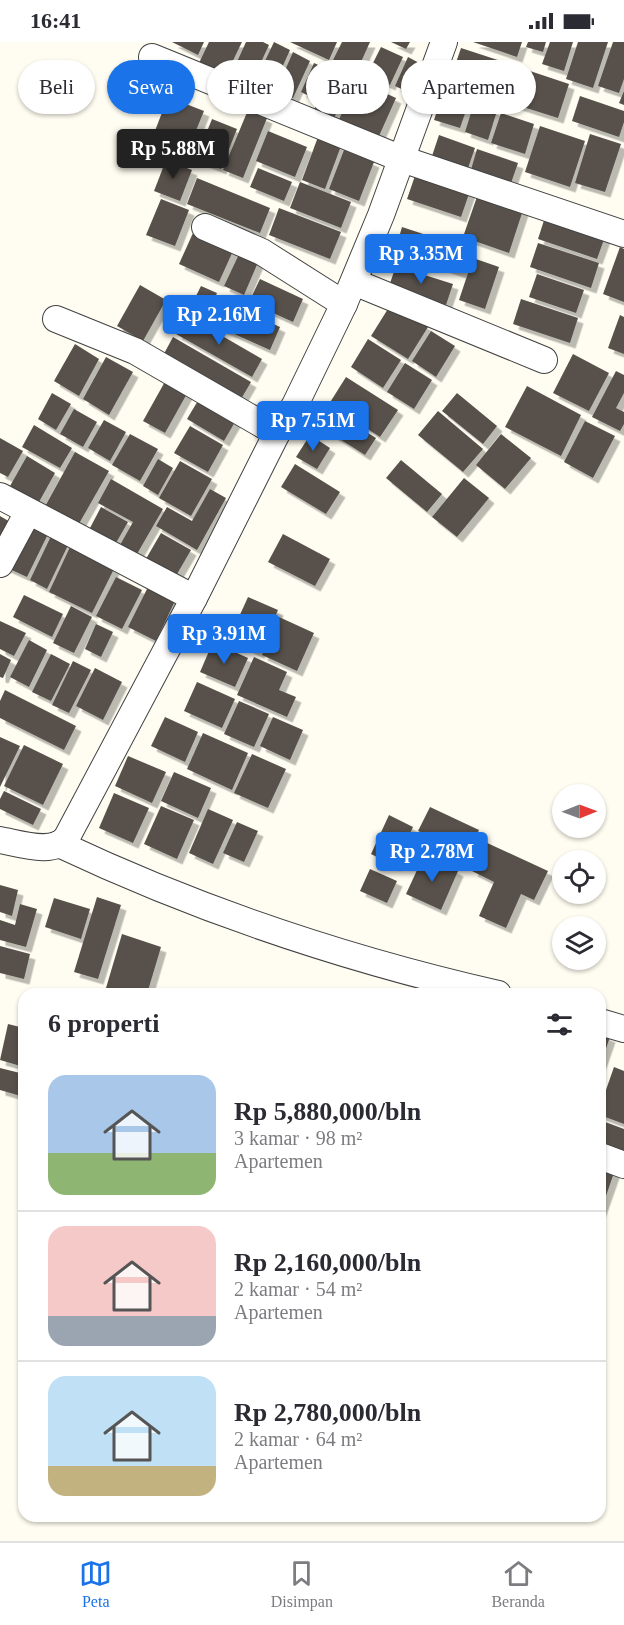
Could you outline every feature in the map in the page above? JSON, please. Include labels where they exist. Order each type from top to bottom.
[{"type":"street","points":[[0,840],[43,847],[59,844],[67,837],[194,598],[277,433],[295,405],[349,293],[402,159],[444,42]]},
{"type":"street","points":[[152,57],[402,159],[624,234]]},
{"type":"street","points":[[205,226],[349,293],[544,360]]},
{"type":"street","points":[[56,319],[135,351],[277,433]]},
{"type":"street","points":[[0,496],[194,598]]},
{"type":"street","points":[[0,564],[28,512]]},
{"type":"street","points":[[59,844],[232,918],[453,988]]},
{"type":"street","points":[[606,1024],[624,1029]]},
{"type":"street","points":[[606,1158],[624,1165]]},
{"type":"building","points":[[172,42],[204,42],[198,55]]},
{"type":"building","points":[[209,42],[242,42],[233,60],[207,60],[207,67],[199,63]]},
{"type":"building","points":[[246,42],[263,42],[269,45],[262,60],[238,60]]},
{"type":"building","points":[[274,42],[290,50],[285,60],[265,60]]},
{"type":"building","points":[[290,42],[337,42],[329,60]]},
{"type":"building","points":[[342,42],[370,42],[362,60],[333,60]]},
{"type":"building","points":[[391,42],[410,42],[406,49]]},
{"type":"building","points":[[473,42],[522,42],[517,57]]},
{"type":"building","points":[[528,42],[546,42],[543,52],[526,47]]},
{"type":"building","points":[[550,42],[573,42],[564,71],[542,64]]},
{"type":"building","points":[[578,42],[608,42],[593,88],[566,79]]},
{"type":"building","points":[[613,42],[624,42],[624,79],[619,93],[598,86]]},
{"type":"building","points":[[381,47],[403,57],[390,85],[389,60],[374,60]]},
{"type":"building","points":[[461,48],[498,60],[457,60]]},
{"type":"building","points":[[293,52],[308,60],[306,60],[306,70],[294,96],[294,60],[290,60]]},
{"type":"building","points":[[401,73],[401,89],[395,86]]},
{"type":"building","points":[[536,73],[569,84],[558,118],[536,111]]},
{"type":"building","points":[[306,81],[306,94],[301,92]]},
{"type":"building","points":[[624,91],[624,105],[619,103]]},
{"type":"building","points":[[389,95],[396,98],[389,114]]},
{"type":"building","points":[[580,96],[624,111],[624,122],[619,137],[572,121]]},
{"type":"building","points":[[195,108],[204,111],[188,150],[153,136],[161,114],[195,114]]},
{"type":"building","points":[[246,114],[258,114],[267,118],[243,178],[223,170]]},
{"type":"building","points":[[312,114],[336,114],[332,123]]},
{"type":"building","points":[[341,114],[389,114],[375,145],[336,126]]},
{"type":"building","points":[[436,114],[465,114],[460,128],[434,120]]},
{"type":"building","points":[[471,114],[496,114],[488,140],[465,132]]},
{"type":"building","points":[[501,114],[534,124],[525,154],[491,143]]},
{"type":"building","points":[[212,119],[237,129],[221,169],[196,159]]},
{"type":"building","points":[[540,126],[585,141],[570,187],[525,172]]},
{"type":"building","points":[[268,131],[307,147],[295,177],[256,161]]},
{"type":"building","points":[[590,134],[621,144],[605,192],[575,183]]},
{"type":"building","points":[[439,135],[475,148],[467,171],[431,159]]},
{"type":"building","points":[[318,137],[341,146],[325,189],[302,180]]},
{"type":"building","points":[[477,149],[518,163],[510,186],[470,173]]},
{"type":"building","points":[[344,150],[374,162],[359,201],[329,189]]},
{"type":"building","points":[[166,160],[192,170],[180,201],[154,191]]},
{"type":"building","points":[[258,168],[292,182],[284,201],[250,187]]},
{"type":"building","points":[[417,170],[471,188],[461,217],[407,199]]},
{"type":"building","points":[[197,178],[270,208],[260,233],[187,204]]},
{"type":"building","points":[[300,182],[351,202],[341,228],[290,208]]},
{"type":"building","points":[[479,191],[524,207],[509,253],[463,237]]},
{"type":"building","points":[[161,199],[189,210],[175,246],[146,235]]},
{"type":"building","points":[[279,208],[341,232],[330,259],[269,235]]},
{"type":"building","points":[[546,214],[606,234],[597,259],[538,239]]},
{"type":"building","points":[[402,227],[469,249],[461,273],[395,251]]},
{"type":"building","points":[[193,233],[233,251],[219,282],[179,264]]},
{"type":"building","points":[[538,243],[599,263],[591,288],[530,267]]},
{"type":"building","points":[[620,247],[624,249],[624,302],[603,294]]},
{"type":"building","points":[[240,252],[259,260],[244,295],[224,286]]},
{"type":"building","points":[[473,258],[499,267],[485,309],[459,300]]},
{"type":"building","points":[[396,266],[453,284],[446,305],[389,286]]},
{"type":"building","points":[[537,274],[584,290],[576,313],[529,297]]},
{"type":"building","points":[[260,279],[303,299],[293,322],[249,302]]},
{"type":"building","points":[[140,285],[166,300],[143,341],[117,326]]},
{"type":"building","points":[[201,286],[217,293],[205,320],[188,312]]},
{"type":"building","points":[[521,299],[578,318],[570,343],[513,324]]},
{"type":"building","points":[[391,304],[428,327],[408,359],[371,336]]},
{"type":"building","points":[[232,305],[280,327],[270,350],[221,328]]},
{"type":"building","points":[[186,315],[262,359],[252,377],[176,334]]},
{"type":"building","points":[[620,315],[624,317],[624,354],[608,348]]},
{"type":"building","points":[[431,331],[455,346],[436,377],[412,361]]},
{"type":"building","points":[[173,337],[251,382],[237,406],[160,361]]},
{"type":"building","points":[[368,339],[401,360],[383,388],[351,367]]},
{"type":"building","points":[[75,344],[99,359],[79,396],[54,381]]},
{"type":"building","points":[[573,354],[609,373],[589,411],[553,393]]},
{"type":"building","points":[[106,357],[133,372],[109,415],[83,399]]},
{"type":"building","points":[[405,363],[432,380],[414,409],[387,392]]},
{"type":"building","points":[[616,371],[624,375],[624,393],[616,408],[624,412],[624,424],[620,431],[592,417]]},
{"type":"building","points":[[346,377],[398,410],[380,437],[329,404]]},
{"type":"building","points":[[167,378],[189,390],[165,433],[143,421]]},
{"type":"building","points":[[527,386],[581,415],[561,456],[505,427]]},
{"type":"building","points":[[52,393],[71,404],[56,430],[38,419]]},
{"type":"building","points":[[457,393],[497,426],[483,444],[442,411]]},
{"type":"building","points":[[202,394],[239,415],[224,441],[187,419]]},
{"type":"building","points":[[74,409],[97,422],[83,447],[60,434]]},
{"type":"building","points":[[330,409],[376,438],[365,455],[319,426]]},
{"type":"building","points":[[438,411],[483,449],[463,472],[418,435]]},
{"type":"building","points":[[104,420],[126,432],[110,461],[88,448]]},
{"type":"building","points":[[585,421],[615,436],[593,478],[564,462]]},
{"type":"building","points":[[34,425],[72,448],[60,468],[22,447]]},
{"type":"building","points":[[190,426],[223,445],[208,472],[174,453]]},
{"type":"building","points":[[130,434],[158,449],[140,481],[112,465]]},
{"type":"building","points":[[501,434],[531,458],[505,489],[476,465]]},
{"type":"building","points":[[310,435],[330,448],[317,469],[296,457]]},
{"type":"building","points":[[0,438],[23,451],[8,477],[0,473]]},
{"type":"building","points":[[75,452],[109,471],[76,529],[43,510]]},
{"type":"building","points":[[27,456],[55,473],[39,502],[10,486]]},
{"type":"building","points":[[158,459],[173,468],[158,495],[143,486]]},
{"type":"building","points":[[401,460],[442,494],[427,512],[386,478]]},
{"type":"building","points":[[180,461],[212,479],[191,516],[159,498]]},
{"type":"building","points":[[295,464],[340,492],[326,514],[281,487]]},
{"type":"building","points":[[464,478],[489,498],[457,537],[432,517]]},
{"type":"building","points":[[111,479],[163,509],[137,554],[120,545],[133,522],[98,503]]},
{"type":"building","points":[[210,489],[226,498],[197,550],[156,526],[167,507],[192,521]]},
{"type":"building","points":[[101,507],[128,522],[116,543],[90,528]]},
{"type":"building","points":[[0,516],[17,526],[0,557]]},
{"type":"building","points":[[25,521],[49,532],[27,577],[3,566]]},
{"type":"building","points":[[53,532],[70,541],[47,589],[30,580]]},
{"type":"building","points":[[161,533],[191,550],[173,581],[143,564]]},
{"type":"building","points":[[283,534],[330,559],[315,586],[268,562]]},
{"type":"building","points":[[70,547],[114,569],[92,613],[49,592]]},
{"type":"building","points":[[116,577],[142,590],[122,629],[96,616]]},
{"type":"building","points":[[148,587],[175,601],[156,641],[128,627]]},
{"type":"building","points":[[24,595],[63,614],[52,637],[13,617]]},
{"type":"building","points":[[248,597],[278,610],[259,653],[229,639]]},
{"type":"building","points":[[71,606],[92,617],[74,653],[53,643]]},
{"type":"building","points":[[279,617],[314,633],[297,671],[262,655]]},
{"type":"building","points":[[0,621],[26,633],[14,656],[0,649]]},
{"type":"building","points":[[96,624],[113,632],[101,657],[85,649]]},
{"type":"building","points":[[29,640],[47,650],[29,687],[10,677]]},
{"type":"building","points":[[213,642],[248,658],[235,687],[200,672]]},
{"type":"building","points":[[0,654],[11,660],[3,678],[0,677]]},
{"type":"building","points":[[51,654],[70,664],[51,701],[32,692]]},
{"type":"building","points":[[254,657],[287,672],[279,690],[296,697],[287,717],[237,695]]},
{"type":"building","points":[[73,661],[91,670],[69,713],[52,705]]},
{"type":"building","points":[[95,668],[122,682],[103,720],[76,706]]},
{"type":"building","points":[[197,682],[235,699],[222,728],[184,711]]},
{"type":"building","points":[[5,690],[76,726],[64,750],[0,718],[0,701]]},
{"type":"building","points":[[239,701],[269,714],[254,747],[224,734]]},
{"type":"building","points":[[165,717],[198,732],[185,762],[151,746]]},
{"type":"building","points":[[273,717],[303,730],[290,760],[260,746]]},
{"type":"building","points":[[203,733],[248,753],[232,790],[187,769]]},
{"type":"building","points":[[0,737],[20,746],[0,787]]},
{"type":"building","points":[[24,745],[63,764],[43,805],[4,786]]},
{"type":"building","points":[[252,754],[286,769],[268,808],[234,793]]},
{"type":"building","points":[[128,756],[166,772],[152,803],[115,786]]},
{"type":"building","points":[[174,772],[211,788],[198,818],[161,801]]},
{"type":"building","points":[[4,791],[41,809],[33,825],[0,809],[0,799]]},
{"type":"building","points":[[114,793],[149,808],[133,843],[99,828]]},
{"type":"building","points":[[161,806],[194,820],[177,859],[144,844]]},
{"type":"building","points":[[430,807],[479,830],[468,854],[418,831]]},
{"type":"building","points":[[208,809],[233,820],[213,864],[189,853]]},
{"type":"building","points":[[389,815],[413,827],[395,866],[371,854]]},
{"type":"building","points":[[237,822],[258,831],[244,862],[223,853]]},
{"type":"building","points":[[485,842],[548,871],[534,900],[521,894],[506,928],[479,916],[494,882],[472,871]]},
{"type":"building","points":[[424,855],[458,871],[441,910],[406,894]]},
{"type":"building","points":[[370,869],[397,881],[387,903],[360,891]]},
{"type":"building","points":[[0,885],[18,890],[12,916],[0,912]]},
{"type":"building","points":[[97,897],[121,905],[98,979],[74,972]]},
{"type":"building","points":[[54,898],[90,909],[81,939],[45,927]]},
{"type":"building","points":[[20,904],[37,909],[26,947],[0,940],[0,920],[15,925]]},
{"type":"building","points":[[122,934],[161,947],[149,988],[106,988]]},
{"type":"building","points":[[0,946],[30,954],[24,979],[0,973]]},
{"type":"building","points":[[8,1024],[18,1026],[18,1065],[0,1060]]},
{"type":"building","points":[[606,1035],[610,1037],[606,1049]]},
{"type":"building","points":[[614,1067],[624,1071],[624,1124],[606,1117],[606,1090]]},
{"type":"building","points":[[0,1068],[18,1072],[18,1095],[0,1090]]},
{"type":"building","points":[[606,1122],[624,1129],[624,1160],[606,1153]]},
{"type":"building","points":[[606,1167],[615,1170],[606,1196]]}]
